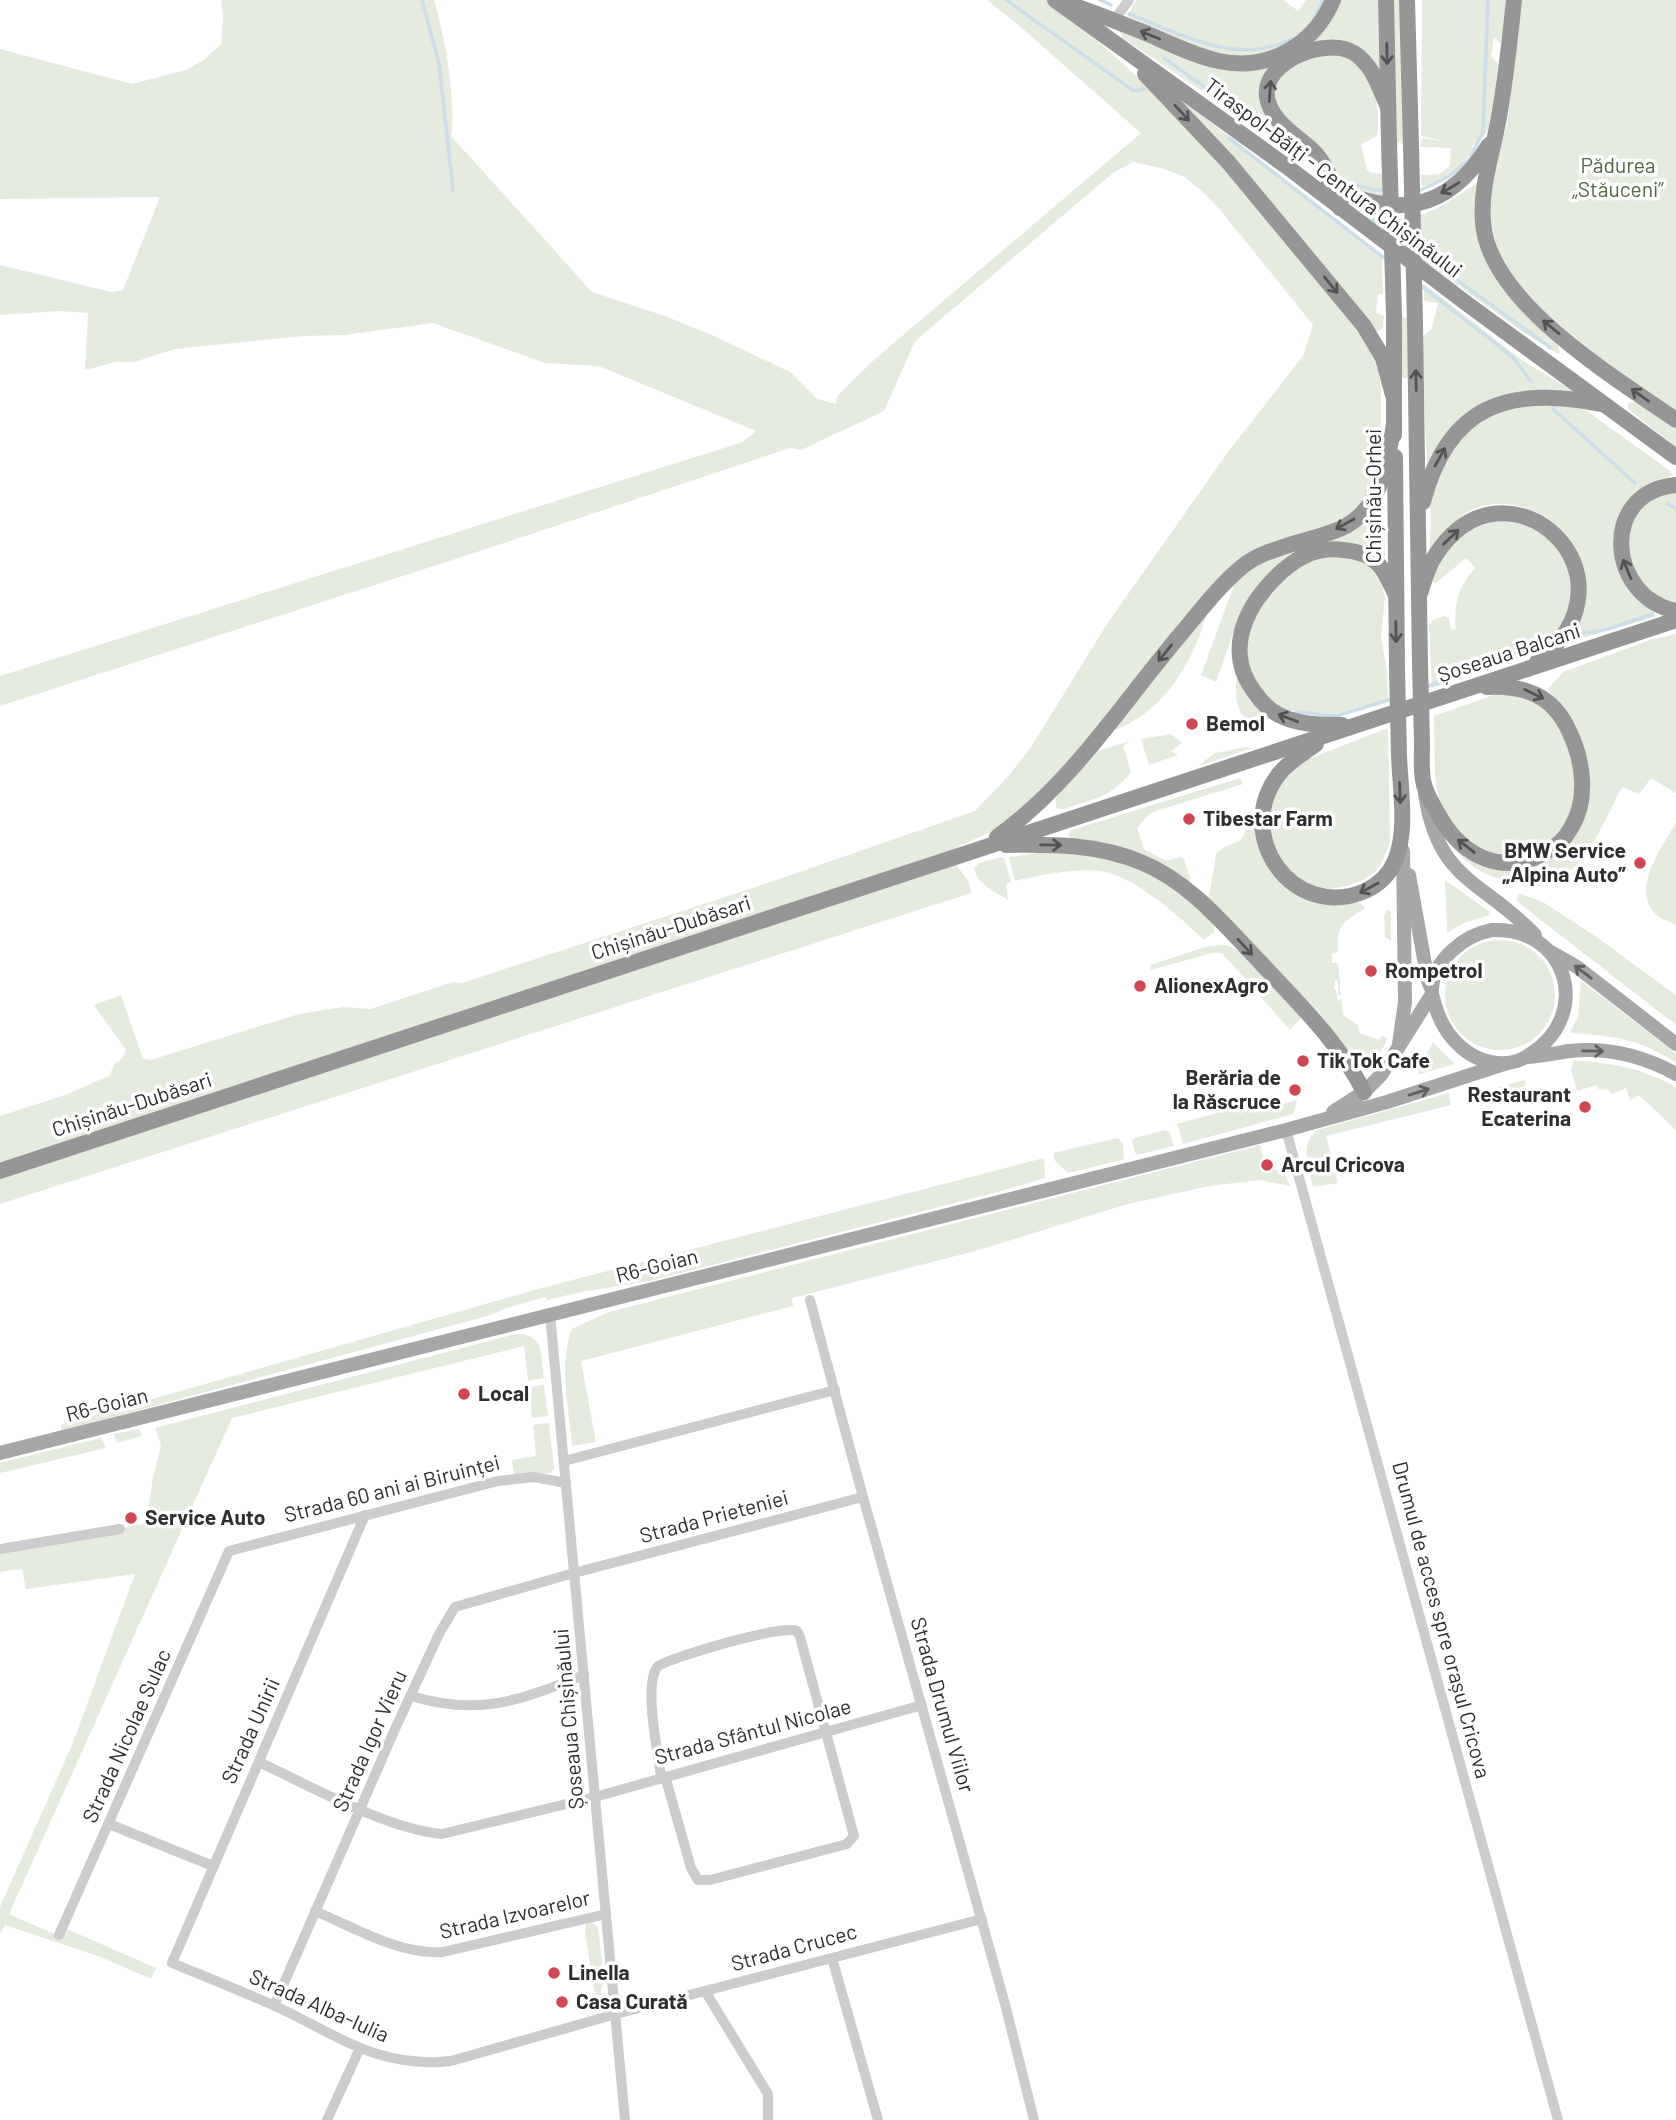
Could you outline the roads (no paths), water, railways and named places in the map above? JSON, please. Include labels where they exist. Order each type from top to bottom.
[{"type":"highway","points":[[1057,0],[1212,59],[1234,63],[1275,57],[1303,43],[1323,19],[1333,0]]},
{"type":"highway","name":"Tiraspol-Bălți - Centura Chișinăului","points":[[1057,0],[1286,166],[1676,457]]},
{"type":"highway","name":"Chișinău-Orhei","points":[[1385,0],[1394,314],[1401,832]]},
{"type":"highway","name":"Chișinău-Orhei","points":[[1407,0],[1423,782]]},
{"type":"highway","points":[[1409,80],[1416,41],[1416,0]]},
{"type":"highway","points":[[1514,0],[1499,119],[1484,192],[1483,225],[1494,260],[1528,307],[1604,370],[1676,420]]},
{"type":"highway","points":[[1118,45],[1229,163],[1364,326],[1382,358],[1394,399]]},
{"type":"highway","points":[[1340,208],[1335,190],[1316,154],[1273,112],[1267,96],[1270,80],[1278,70],[1301,54],[1319,48],[1341,48],[1351,51],[1370,68],[1388,107]]},
{"type":"highway","points":[[1286,166],[1335,190],[1377,205],[1401,206],[1418,203],[1453,188],[1470,172],[1494,137]]},
{"type":"highway","points":[[1586,390],[1604,370]]},
{"type":"highway","points":[[1418,522],[1426,489],[1442,453],[1452,437],[1476,416],[1525,397],[1556,396],[1605,405]]},
{"type":"highway","points":[[983,847],[1032,811],[1058,785],[1175,640],[1222,585],[1244,565],[1274,550],[1347,525],[1362,513],[1372,501],[1382,480],[1394,424]]},
{"type":"highway","points":[[1676,485],[1659,489],[1635,504],[1623,527],[1621,547],[1626,570],[1638,589],[1656,604],[1676,611]]},
{"type":"highway","points":[[1419,596],[1433,558],[1447,540],[1469,523],[1490,514],[1514,514],[1547,527],[1556,534],[1570,553],[1575,566],[1578,594],[1573,618],[1564,637],[1549,653],[1527,669]]},
{"type":"highway","points":[[1355,725],[1312,725],[1287,719],[1268,708],[1250,687],[1243,672],[1238,646],[1241,626],[1256,600],[1278,575],[1294,561],[1315,551],[1339,549],[1370,558],[1379,565],[1396,595]]},
{"type":"highway","name":"Șoseaua Balcani","points":[[1355,725],[1676,620]]},
{"type":"highway","points":[[1423,782],[1451,834],[1470,850],[1489,860],[1519,864],[1536,858],[1561,841],[1572,828],[1579,810],[1582,778],[1575,743],[1560,716],[1549,702],[1532,691],[1510,687],[1467,688]]},
{"type":"highway","name":"Chișinău-Dubăsari","points":[[0,1171],[1355,725]]},
{"type":"highway","points":[[1333,732],[1290,762],[1269,788],[1261,816],[1262,832],[1270,856],[1277,867],[1288,879],[1308,892],[1324,897],[1349,896],[1370,889],[1385,877],[1396,859],[1401,832]]},
{"type":"highway","points":[[983,847],[1048,844],[1082,846],[1144,863],[1164,874],[1185,888],[1219,920],[1302,1007],[1345,1058],[1364,1092]]},
{"type":"main road","name":"Chișinău-Orhei","points":[[1423,782],[1430,823],[1447,859],[1463,877],[1527,928],[1540,942]]},
{"type":"main road","name":"Chișinău-Orhei","points":[[1401,832],[1431,988]]},
{"type":"main road","points":[[1399,1044],[1405,1012],[1404,851]]},
{"type":"main road","points":[[1431,988],[1450,953],[1467,938],[1492,930],[1512,931],[1540,942],[1577,967],[1676,1044]]},
{"type":"main road","points":[[1525,1057],[1547,1041],[1563,1014],[1564,981],[1552,952]]},
{"type":"main road","points":[[1404,964],[1431,988],[1441,1023],[1453,1041],[1474,1055],[1507,1063],[1525,1057],[1572,1051],[1610,1051],[1649,1061],[1676,1074]]},
{"type":"main road","name":"R6-Goian","points":[[1323,1118],[1364,1092],[1387,1067],[1431,988]]},
{"type":"main road","name":"R6-Goian","points":[[0,1453],[1286,1130],[1387,1102],[1507,1063]]},
{"type":"street","points":[[1114,20],[1129,0]]},
{"type":"street","name":"Drumul de acces spre orașul Cricova","points":[[1286,1130],[1558,2120]]},
{"type":"street","name":"Strada Drumul Viilor","points":[[810,1300],[982,1919],[1034,2120]]},
{"type":"street","name":"Șoseaua Chișinăului","points":[[550,1314],[625,2120]]},
{"type":"street","points":[[564,1461],[835,1391]]},
{"type":"street","name":"Strada 60 ani ai Biruinței","points":[[229,1551],[521,1477],[566,1483]]},
{"type":"street","name":"Strada Prieteniei","points":[[574,1573],[863,1497]]},
{"type":"street","name":"Strada Unirii","points":[[172,1963],[365,1515]]},
{"type":"street","points":[[0,1549],[120,1529]]},
{"type":"street","name":"Strada Nicolae Sulac","points":[[58,1935],[229,1551]]},
{"type":"street","name":"Strada Igor Vieru","points":[[274,2006],[443,1625],[455,1607],[574,1573]]},
{"type":"street","points":[[782,1629],[797,1631],[826,1732],[854,1836],[847,1844],[819,1852],[710,1880],[698,1880],[691,1868],[663,1776],[651,1694],[651,1679],[655,1669],[665,1662],[762,1634],[782,1629]]},
{"type":"street","points":[[411,1696],[444,1704],[476,1707],[528,1696],[584,1675]]},
{"type":"street","name":"Strada Sfântul Nicolae","points":[[259,1762],[405,1827],[442,1834],[595,1797],[922,1705]]},
{"type":"street","points":[[109,1824],[213,1866]]},
{"type":"street","name":"Strada Izvoarelor","points":[[315,1911],[409,1950],[426,1953],[443,1952],[606,1914]]},
{"type":"street","name":"Strada Crucec","points":[[616,2014],[982,1919]]},
{"type":"street","points":[[832,1958],[878,2120]]},
{"type":"street","name":"Strada Alba-Iulia","points":[[172,1963],[274,2006],[360,2048],[409,2063],[451,2061],[616,2014]]},
{"type":"street","points":[[705,1991],[768,2094],[768,2120]]},
{"type":"street","points":[[327,2120],[360,2048]]},
{"type":"waterway","points":[[422,0],[439,64],[453,190]]},
{"type":"waterway","points":[[1006,0],[1134,91],[1144,89]]},
{"type":"waterway","points":[[1100,0],[1111,5]]},
{"type":"waterway","points":[[1313,20],[1323,0]]},
{"type":"waterway","points":[[1416,190],[1448,177],[1470,159],[1483,131],[1488,0]]},
{"type":"waterway","points":[[1129,14],[1189,38],[1230,49],[1271,47],[1292,39]]},
{"type":"waterway","points":[[1164,58],[1307,160]]},
{"type":"waterway","points":[[1229,138],[1388,261]]},
{"type":"waterway","points":[[1346,183],[1387,190]]},
{"type":"waterway","points":[[1371,218],[1386,229]]},
{"type":"waterway","points":[[1418,252],[1551,348]]},
{"type":"waterway","points":[[1419,284],[1504,350],[1531,381]]},
{"type":"waterway","points":[[1553,409],[1635,483]]},
{"type":"waterway","points":[[1667,504],[1676,509]]},
{"type":"waterway","points":[[1579,634],[1608,629],[1652,614]]},
{"type":"waterway","points":[[1426,687],[1541,647]]},
{"type":"waterway","points":[[1296,712],[1336,716],[1392,699]]},
{"type":"place","name":"Bemol","points":[[1192,724]]},
{"type":"place","name":"Tibestar Farm","points":[[1189,819]]},
{"type":"place","name":"BMW Service „Alpina Auto”","points":[[1640,863]]},
{"type":"place","name":"Rompetrol","points":[[1371,971]]},
{"type":"place","name":"AlionexAgro","points":[[1140,986]]},
{"type":"place","name":"Tik Tok Cafe","points":[[1303,1061]]},
{"type":"place","name":"Berăria de la Răscruce","points":[[1295,1090]]},
{"type":"place","name":"Restaurant Ecaterina","points":[[1585,1107]]},
{"type":"place","name":"Arcul Cricova","points":[[1267,1165]]},
{"type":"place","name":"Local","points":[[464,1394]]},
{"type":"place","name":"Service Auto","points":[[131,1518]]},
{"type":"place","name":"Linella","points":[[554,1973]]},
{"type":"place","name":"Casa Curată","points":[[562,2002]]},
{"type":"park label","name":"Pădurea „Stăuceni”","points":[[1618,178]]}]
